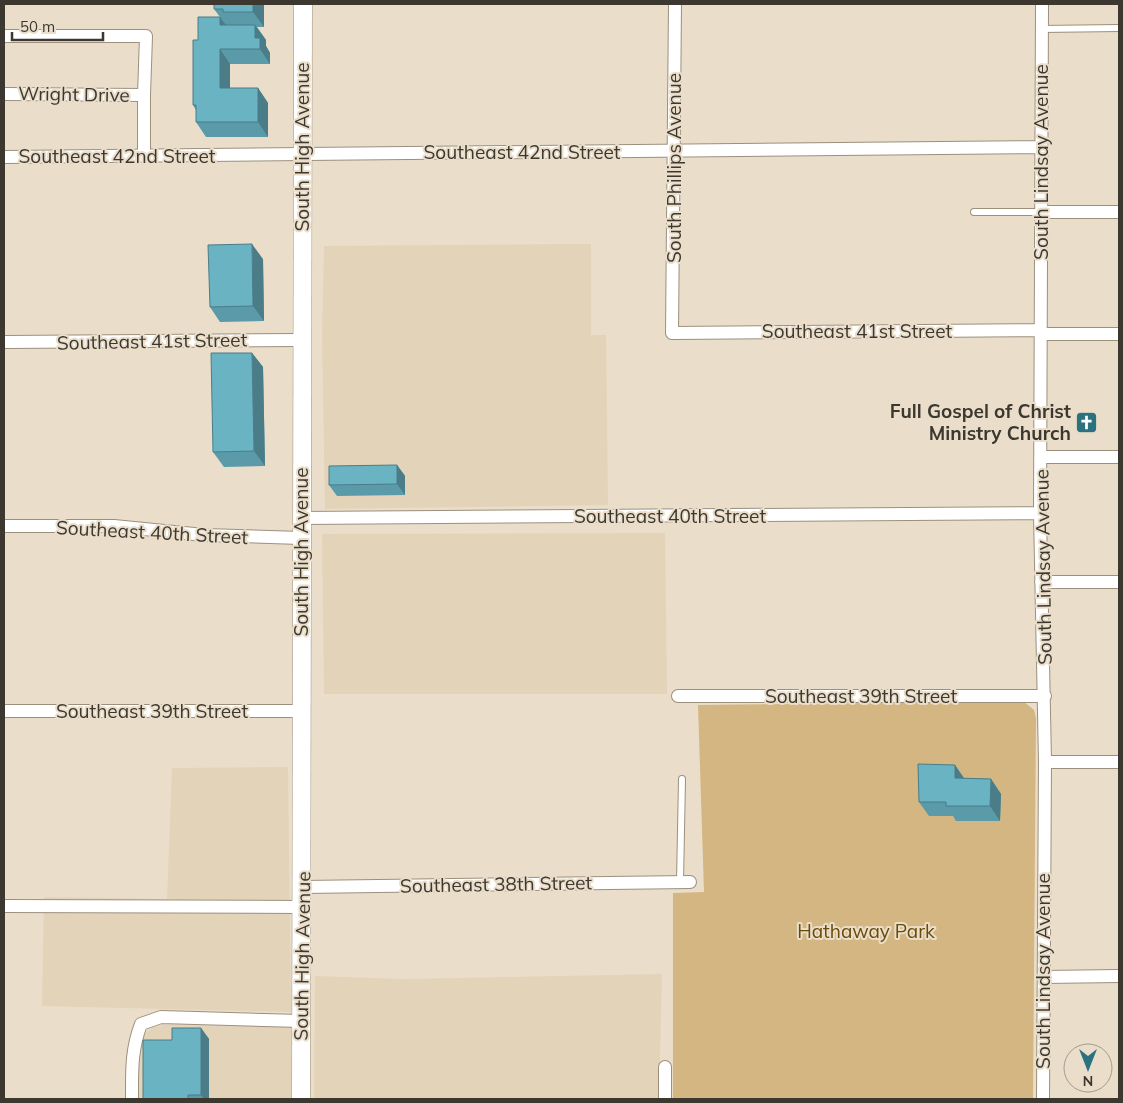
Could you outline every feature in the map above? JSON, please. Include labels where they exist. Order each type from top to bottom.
[{"type":"street","name":"South High Avenue","points":[[300,1099],[303,887],[300,518],[303,4]]},
{"type":"street","name":"South Phillips Avenue","points":[[672,333],[675,4]]},
{"type":"street","name":"South Lindsay Avenue","points":[[1042,4],[1040,513],[1045,696],[1043,1099]]},
{"type":"street","name":"Wright Drive","points":[[4,36],[146,36],[144,156]]},
{"type":"street","name":"Wright Drive","points":[[4,94],[144,95]]},
{"type":"street","name":"Southeast 42nd Street","points":[[4,156],[1040,147]]},
{"type":"street","points":[[1041,212],[1119,212]]},
{"type":"street","name":"Southeast 41st Street","points":[[672,333],[1041,332],[1119,334]]},
{"type":"street","name":"Southeast 41st Street","points":[[4,342],[301,340]]},
{"type":"street","points":[[1041,457],[1119,457]]},
{"type":"street","name":"Southeast 40th Street","points":[[300,518],[1040,513]]},
{"type":"street","name":"Southeast 40th Street","points":[[4,526],[114,526],[204,536],[301,538]]},
{"type":"street","points":[[1041,582],[1119,582]]},
{"type":"street","name":"Southeast 39th Street","points":[[678,696],[1045,696]]},
{"type":"street","name":"Southeast 39th Street","points":[[4,711],[301,711]]},
{"type":"street","points":[[1045,762],[1119,762]]},
{"type":"street","name":"Southeast 38th Street","points":[[303,887],[685,882]]},
{"type":"street","points":[[4,906],[302,907]]},
{"type":"street","points":[[1044,977],[1119,976]]},
{"type":"street","points":[[132,1099],[131,1058],[134,1041],[141,1024],[161,1017],[301,1021]]},
{"type":"street","points":[[665,1067],[665,1099]]},
{"type":"lane","points":[[1041,29],[1119,28]]},
{"type":"lane","points":[[974,212],[1041,212]]},
{"type":"lane","points":[[682,778],[685,882]]},
{"type":"shaded area","points":[[591,244],[591,335],[606,335],[608,505],[325,509],[322,336],[324,246]]},
{"type":"shaded area","points":[[665,533],[667,694],[324,694],[322,534]]},
{"type":"shaded area","points":[[288,767],[291,1012],[42,1006],[44,897],[167,899],[172,768]]},
{"type":"shaded area","points":[[662,974],[659,1099],[314,1099],[315,976],[404,979]]},
{"type":"shaded area","points":[[164,1025],[291,1026],[291,1099],[137,1099],[137,1057],[141,1037],[153,1027]]},
{"type":"green space","name":"Hathaway Park","points":[[1023,701],[1034,710],[1036,718],[1033,1099],[673,1099],[673,893],[704,892],[698,705]]},
{"type":"building","points":[[214,4],[253,4],[253,12],[223,12],[223,9],[214,9]]},
{"type":"building","points":[[198,17],[220,17],[220,25],[255,25],[255,38],[260,38],[260,49],[220,49],[220,88],[258,88],[258,122],[196,122],[196,105],[193,105],[193,40],[198,40]]},
{"type":"building","points":[[252,244],[253,306],[210,307],[208,245]]},
{"type":"building","points":[[211,353],[252,353],[254,451],[213,452]]},
{"type":"building","points":[[397,465],[397,484],[329,485],[329,466]]},
{"type":"building","points":[[918,764],[955,765],[955,778],[991,779],[990,806],[946,806],[946,802],[919,802]]},
{"type":"building","points":[[172,1028],[201,1028],[201,1095],[188,1095],[188,1099],[143,1099],[143,1040],[172,1040]]},
{"type":"place","name":"Full Gospel of Christ Ministry Church","points":[[1087,422]]}]
